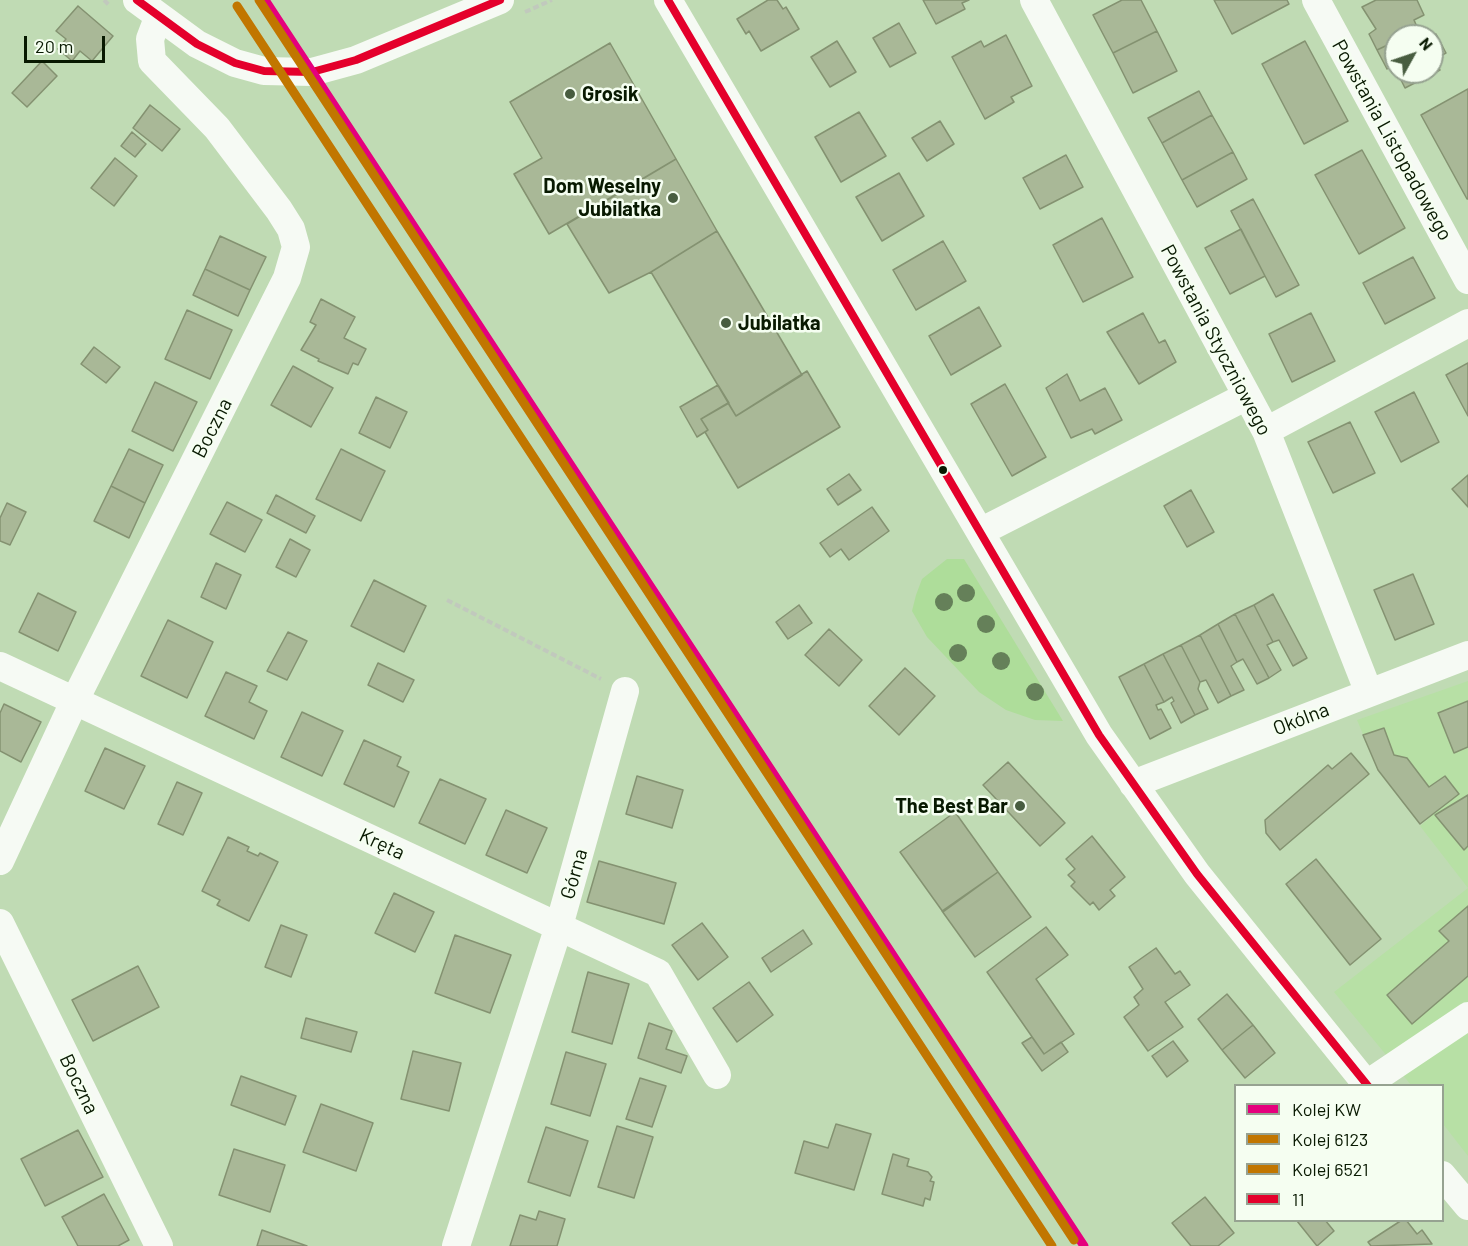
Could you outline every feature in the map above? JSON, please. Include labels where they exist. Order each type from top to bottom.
[{"type":"street","points":[[148,9],[197,44],[235,63],[264,71],[312,72],[356,60],[501,0]]},
{"type":"street","points":[[668,0],[1099,735],[1197,873],[1367,1084]]},
{"type":"street","name":"Powstania Styczniowego","points":[[1034,0],[1266,431],[1369,693]]},
{"type":"street","name":"Powstania Listopadowego","points":[[1316,0],[1468,280]]},
{"type":"street","name":"Boczna","points":[[0,861],[74,702],[287,278],[296,246],[291,229],[279,210],[217,128],[152,61],[148,9]]},
{"type":"street","points":[[1266,431],[1468,323]]},
{"type":"street","points":[[980,532],[1247,396]]},
{"type":"street","name":"Okólna","points":[[1133,784],[1468,655]]},
{"type":"street","name":"Kręta","points":[[0,666],[658,973],[717,1075]]},
{"type":"street","name":"Górna","points":[[456,1246],[559,926],[625,691]]},
{"type":"street","name":"Boczna","points":[[0,923],[159,1246]]},
{"type":"street","points":[[1369,1084],[1468,1016]]},
{"type":"street","points":[[1444,1176],[1468,1206]]},
{"type":"path","points":[[447,600],[625,691]]},
{"type":"shaded area","points":[[947,559],[964,559],[1063,721],[1035,720],[1006,710],[979,692],[927,637],[912,611],[916,595],[922,579]]},
{"type":"shaded area","points":[[1468,681],[1468,888],[1420,826],[1432,816],[1420,824],[1378,770],[1357,720]]},
{"type":"shaded area","points":[[1468,888],[1468,1156],[1444,1125],[1444,1084],[1410,1084],[1334,992]]},
{"type":"building","points":[[768,0],[777,0],[783,9],[786,7],[799,29],[761,51],[749,31],[746,34],[737,19]]},
{"type":"building","points":[[923,0],[969,0],[962,3],[965,9],[936,24]]},
{"type":"building","points":[[1122,0],[1141,0],[1157,31],[1113,53],[1093,15]]},
{"type":"building","points":[[1214,0],[1287,0],[1289,4],[1232,34]]},
{"type":"building","points":[[1376,0],[1417,0],[1424,15],[1414,20],[1416,24],[1384,24],[1384,47],[1377,50],[1369,34],[1376,29],[1362,7]]},
{"type":"building","points":[[78,6],[113,36],[92,61],[80,51],[72,61],[58,49],[66,39],[56,31]]},
{"type":"building","points":[[899,23],[916,53],[890,67],[873,38]]},
{"type":"building","points":[[1157,31],[1177,71],[1133,93],[1113,53]]},
{"type":"building","points":[[1006,35],[1032,86],[1011,97],[1014,102],[985,119],[952,57],[981,41],[984,47]]},
{"type":"building","points":[[837,41],[856,72],[830,87],[811,57]]},
{"type":"building","points":[[1305,41],[1348,121],[1304,144],[1262,64]]},
{"type":"building","points":[[610,43],[676,159],[549,234],[514,174],[542,158],[510,102]]},
{"type":"building","points":[[1384,47],[1384,63],[1377,50]]},
{"type":"building","points":[[42,61],[57,76],[27,107],[12,93]]},
{"type":"building","points":[[1468,89],[1468,199],[1467,199],[1421,115]]},
{"type":"building","points":[[1199,91],[1212,115],[1162,143],[1148,118]]},
{"type":"building","points":[[150,105],[180,129],[162,151],[133,128]]},
{"type":"building","points":[[859,112],[886,156],[841,182],[815,137]]},
{"type":"building","points":[[1212,115],[1233,152],[1182,180],[1162,143]]},
{"type":"building","points":[[940,121],[954,144],[927,161],[912,138]]},
{"type":"building","points":[[132,132],[146,144],[135,157],[121,146]]},
{"type":"building","points":[[1362,150],[1405,228],[1359,254],[1315,175]]},
{"type":"building","points":[[1233,152],[1247,179],[1197,207],[1182,180]]},
{"type":"building","points":[[1066,155],[1083,187],[1040,209],[1023,178]]},
{"type":"building","points":[[115,158],[137,176],[114,206],[91,188]]},
{"type":"building","points":[[676,159],[717,231],[651,272],[609,293],[567,224]]},
{"type":"building","points":[[899,173],[924,216],[882,241],[856,197]]},
{"type":"building","points":[[1253,199],[1299,285],[1276,297],[1231,211]]},
{"type":"building","points":[[1102,218],[1133,277],[1083,302],[1053,245]]},
{"type":"building","points":[[1241,229],[1265,276],[1230,294],[1205,248]]},
{"type":"building","name":"Jubilatka","points":[[717,231],[802,375],[736,416],[651,272]]},
{"type":"building","points":[[220,236],[266,257],[250,290],[205,269]]},
{"type":"building","points":[[943,241],[966,281],[916,310],[893,270]]},
{"type":"building","points":[[1413,257],[1435,298],[1385,324],[1363,283]]},
{"type":"building","points":[[205,269],[250,290],[238,316],[193,295]]},
{"type":"building","points":[[321,299],[355,317],[344,338],[366,349],[358,365],[353,363],[348,374],[318,361],[319,359],[301,350],[316,325],[310,322]]},
{"type":"building","points":[[979,307],[1001,346],[951,375],[929,336]]},
{"type":"building","points":[[187,310],[232,330],[210,379],[165,359]]},
{"type":"building","points":[[1143,313],[1159,343],[1165,340],[1176,362],[1139,384],[1107,332]]},
{"type":"building","points":[[1311,313],[1335,361],[1292,382],[1269,334]]},
{"type":"building","points":[[94,347],[120,367],[106,383],[81,364]]},
{"type":"building","points":[[1468,363],[1468,416],[1446,375]]},
{"type":"building","points":[[293,366],[333,388],[311,427],[271,405]]},
{"type":"building","points":[[807,371],[840,427],[738,488],[705,432],[708,430],[701,419],[728,403],[736,416]]},
{"type":"building","points":[[1067,374],[1080,401],[1105,388],[1122,420],[1095,434],[1092,429],[1071,438],[1046,388]]},
{"type":"building","points":[[155,382],[197,402],[173,451],[132,431]]},
{"type":"building","points":[[1005,384],[1046,457],[1012,476],[971,404]]},
{"type":"building","points":[[718,385],[729,403],[701,419],[708,430],[697,437],[680,407]]},
{"type":"building","points":[[1414,392],[1439,442],[1401,462],[1375,412]]},
{"type":"building","points":[[376,397],[407,412],[390,448],[359,433]]},
{"type":"building","points":[[1350,422],[1375,473],[1333,493],[1308,442]]},
{"type":"building","points":[[129,449],[163,465],[145,503],[111,486]]},
{"type":"building","points":[[341,449],[385,471],[361,521],[316,499]]},
{"type":"building","points":[[849,474],[861,490],[838,505],[827,489]]},
{"type":"building","points":[[1468,475],[1468,507],[1452,489]]},
{"type":"building","points":[[111,486],[145,503],[129,538],[94,521]]},
{"type":"building","points":[[1191,490],[1214,532],[1187,547],[1164,506]]},
{"type":"building","points":[[276,495],[315,516],[306,533],[267,513]]},
{"type":"building","points":[[227,502],[262,520],[245,552],[210,534]]},
{"type":"building","points":[[7,503],[26,512],[10,545],[0,541],[0,518]]},
{"type":"building","points":[[872,507],[889,531],[849,560],[841,549],[830,557],[820,543]]},
{"type":"building","points":[[290,539],[310,550],[296,577],[276,567]]},
{"type":"building","points":[[216,563],[241,575],[226,609],[201,597]]},
{"type":"building","points":[[1413,574],[1434,624],[1395,640],[1374,590]]},
{"type":"building","points":[[374,580],[426,606],[404,652],[351,626]]},
{"type":"building","points":[[38,593],[76,612],[58,651],[19,632]]},
{"type":"building","points":[[1273,594],[1307,658],[1293,666],[1279,640],[1273,642],[1254,605]]},
{"type":"building","points":[[799,605],[812,623],[788,639],[776,622]]},
{"type":"building","points":[[1254,605],[1273,642],[1267,645],[1281,670],[1269,678],[1235,614]]},
{"type":"building","points":[[1235,614],[1269,678],[1257,684],[1243,659],[1237,662],[1218,624]]},
{"type":"building","points":[[168,620],[213,642],[187,698],[141,676]]},
{"type":"building","points":[[1218,624],[1237,662],[1231,666],[1244,690],[1231,696],[1200,635]]},
{"type":"building","points":[[829,629],[862,660],[839,686],[805,655]]},
{"type":"building","points":[[288,632],[307,641],[287,680],[267,671]]},
{"type":"building","points":[[1200,635],[1231,696],[1218,703],[1206,680],[1200,682],[1181,645]]},
{"type":"building","points":[[1181,645],[1200,682],[1198,689],[1208,709],[1195,715],[1163,654]]},
{"type":"building","points":[[1163,654],[1195,715],[1181,723],[1171,703],[1174,701],[1172,697],[1164,702],[1144,664]]},
{"type":"building","points":[[378,663],[414,680],[403,702],[368,685]]},
{"type":"building","points":[[1144,664],[1164,702],[1156,705],[1158,710],[1161,709],[1171,728],[1150,739],[1119,677]]},
{"type":"building","points":[[905,668],[935,696],[899,735],[869,706]]},
{"type":"building","points":[[226,672],[257,686],[249,702],[267,711],[254,739],[205,716]]},
{"type":"building","points":[[1468,701],[1468,747],[1454,753],[1438,713]]},
{"type":"building","points":[[4,704],[41,722],[21,762],[0,751],[0,713]]},
{"type":"building","points":[[302,712],[343,731],[322,776],[281,757]]},
{"type":"building","points":[[1384,728],[1394,755],[1407,758],[1429,787],[1445,776],[1459,794],[1420,824],[1378,770],[1363,735]]},
{"type":"building","points":[[364,740],[401,757],[397,766],[409,772],[394,807],[344,784]]},
{"type":"building","points":[[105,748],[145,766],[124,809],[85,791]]},
{"type":"building","points":[[1351,753],[1369,774],[1280,850],[1266,833],[1265,820],[1328,765],[1332,769]]},
{"type":"building","points":[[1008,762],[1065,823],[1040,846],[983,785]]},
{"type":"building","points":[[637,776],[683,790],[672,828],[626,814]]},
{"type":"building","points":[[440,779],[486,799],[465,844],[419,823]]},
{"type":"building","points":[[177,782],[202,793],[183,835],[158,824]]},
{"type":"building","points":[[1468,795],[1468,846],[1464,850],[1435,815]]},
{"type":"building","points":[[506,810],[547,828],[527,873],[486,855]]},
{"type":"building","points":[[955,812],[998,872],[943,912],[900,852]]},
{"type":"building","points":[[1092,836],[1125,877],[1110,890],[1115,896],[1099,910],[1093,902],[1090,905],[1071,886],[1075,882],[1068,875],[1075,869],[1066,859]]},
{"type":"building","points":[[228,837],[249,847],[247,851],[258,856],[260,853],[278,862],[249,921],[217,905],[220,900],[202,891]]},
{"type":"building","points":[[1316,859],[1381,939],[1350,965],[1286,884]]},
{"type":"building","points":[[599,861],[676,883],[664,924],[587,902]]},
{"type":"building","points":[[998,872],[1031,917],[975,957],[942,911]]},
{"type":"building","points":[[394,893],[434,912],[415,952],[375,933]]},
{"type":"building","points":[[1468,906],[1468,976],[1412,1024],[1387,995],[1449,941],[1439,931]]},
{"type":"building","points":[[702,923],[728,957],[698,980],[672,945]]},
{"type":"building","points":[[281,925],[307,935],[291,977],[265,967]]},
{"type":"building","points":[[1046,927],[1068,955],[1036,979],[1074,1034],[1044,1054],[987,972]]},
{"type":"building","points":[[803,930],[812,944],[771,972],[762,958]]},
{"type":"building","points":[[455,935],[511,955],[490,1013],[435,993]]},
{"type":"building","points":[[1156,948],[1175,974],[1180,971],[1190,985],[1165,1002],[1183,1027],[1148,1051],[1124,1017],[1139,1005],[1134,997],[1143,989],[1129,967]]},
{"type":"building","points":[[138,966],[159,1007],[93,1041],[72,1000]]},
{"type":"building","points":[[588,972],[629,984],[612,1044],[572,1032]]},
{"type":"building","points":[[749,982],[773,1015],[737,1042],[713,1008]]},
{"type":"building","points":[[1227,994],[1253,1025],[1222,1050],[1198,1019]]},
{"type":"building","points":[[306,1018],[357,1032],[351,1052],[301,1038]]},
{"type":"building","points":[[649,1023],[672,1031],[666,1049],[687,1056],[681,1073],[638,1058]]},
{"type":"building","points":[[1253,1025],[1275,1053],[1245,1078],[1222,1050]]},
{"type":"building","points":[[1032,1037],[1044,1054],[1061,1042],[1068,1052],[1042,1071],[1022,1043]]},
{"type":"building","points":[[1173,1041],[1188,1061],[1167,1077],[1152,1056]]},
{"type":"building","points":[[413,1051],[461,1063],[449,1111],[401,1099]]},
{"type":"building","points":[[566,1052],[606,1064],[590,1116],[551,1104]]},
{"type":"building","points":[[241,1076],[296,1096],[285,1125],[231,1105]]},
{"type":"building","points":[[640,1078],[666,1086],[652,1127],[626,1119]]},
{"type":"building","points":[[321,1104],[373,1123],[356,1171],[303,1152]]},
{"type":"building","points":[[836,1124],[871,1134],[854,1190],[795,1173],[804,1141],[828,1148]]},
{"type":"building","points":[[617,1126],[653,1137],[634,1198],[598,1187]]},
{"type":"building","points":[[546,1127],[588,1141],[570,1196],[528,1182]]},
{"type":"building","points":[[78,1130],[103,1177],[45,1206],[21,1159]]},
{"type":"building","points":[[234,1149],[285,1165],[270,1212],[219,1195]]},
{"type":"building","points":[[893,1154],[909,1159],[907,1166],[928,1172],[932,1177],[930,1181],[934,1182],[930,1200],[925,1198],[923,1206],[882,1194]]},
{"type":"building","points":[[104,1194],[129,1240],[118,1246],[78,1246],[62,1217]]},
{"type":"building","points":[[1205,1197],[1234,1233],[1218,1246],[1191,1246],[1172,1223]]},
{"type":"building","points":[[539,1211],[565,1219],[557,1246],[510,1246],[520,1215],[536,1220]]},
{"type":"building","points":[[1298,1222],[1327,1222],[1334,1231],[1317,1246]]},
{"type":"building","points":[[1399,1222],[1408,1222],[1417,1234],[1422,1230],[1432,1244],[1371,1246],[1368,1242]]},
{"type":"building","points":[[262,1230],[307,1246],[257,1246]]},
{"type":"rail line","name":"6521","points":[[259,0],[1074,1240]]},
{"type":"rail line","name":"KW","points":[[265,0],[1084,1246]]},
{"type":"rail line","name":"6123","points":[[237,6],[1052,1246]]},
{"type":"transit line","name":"11","points":[[137,0],[197,44],[235,63],[264,71],[312,72],[356,60],[500,0]]},
{"type":"transit line","name":"11","points":[[668,0],[1099,735],[1197,874],[1366,1084]]},
{"type":"place","name":"Grosik","points":[[570,94]]},
{"type":"place","name":"Dom Weselny Jubilatka","points":[[673,198]]},
{"type":"place","name":"Jubilatka","points":[[726,323]]},
{"type":"place","name":"The Best Bar","points":[[1020,806]]}]
